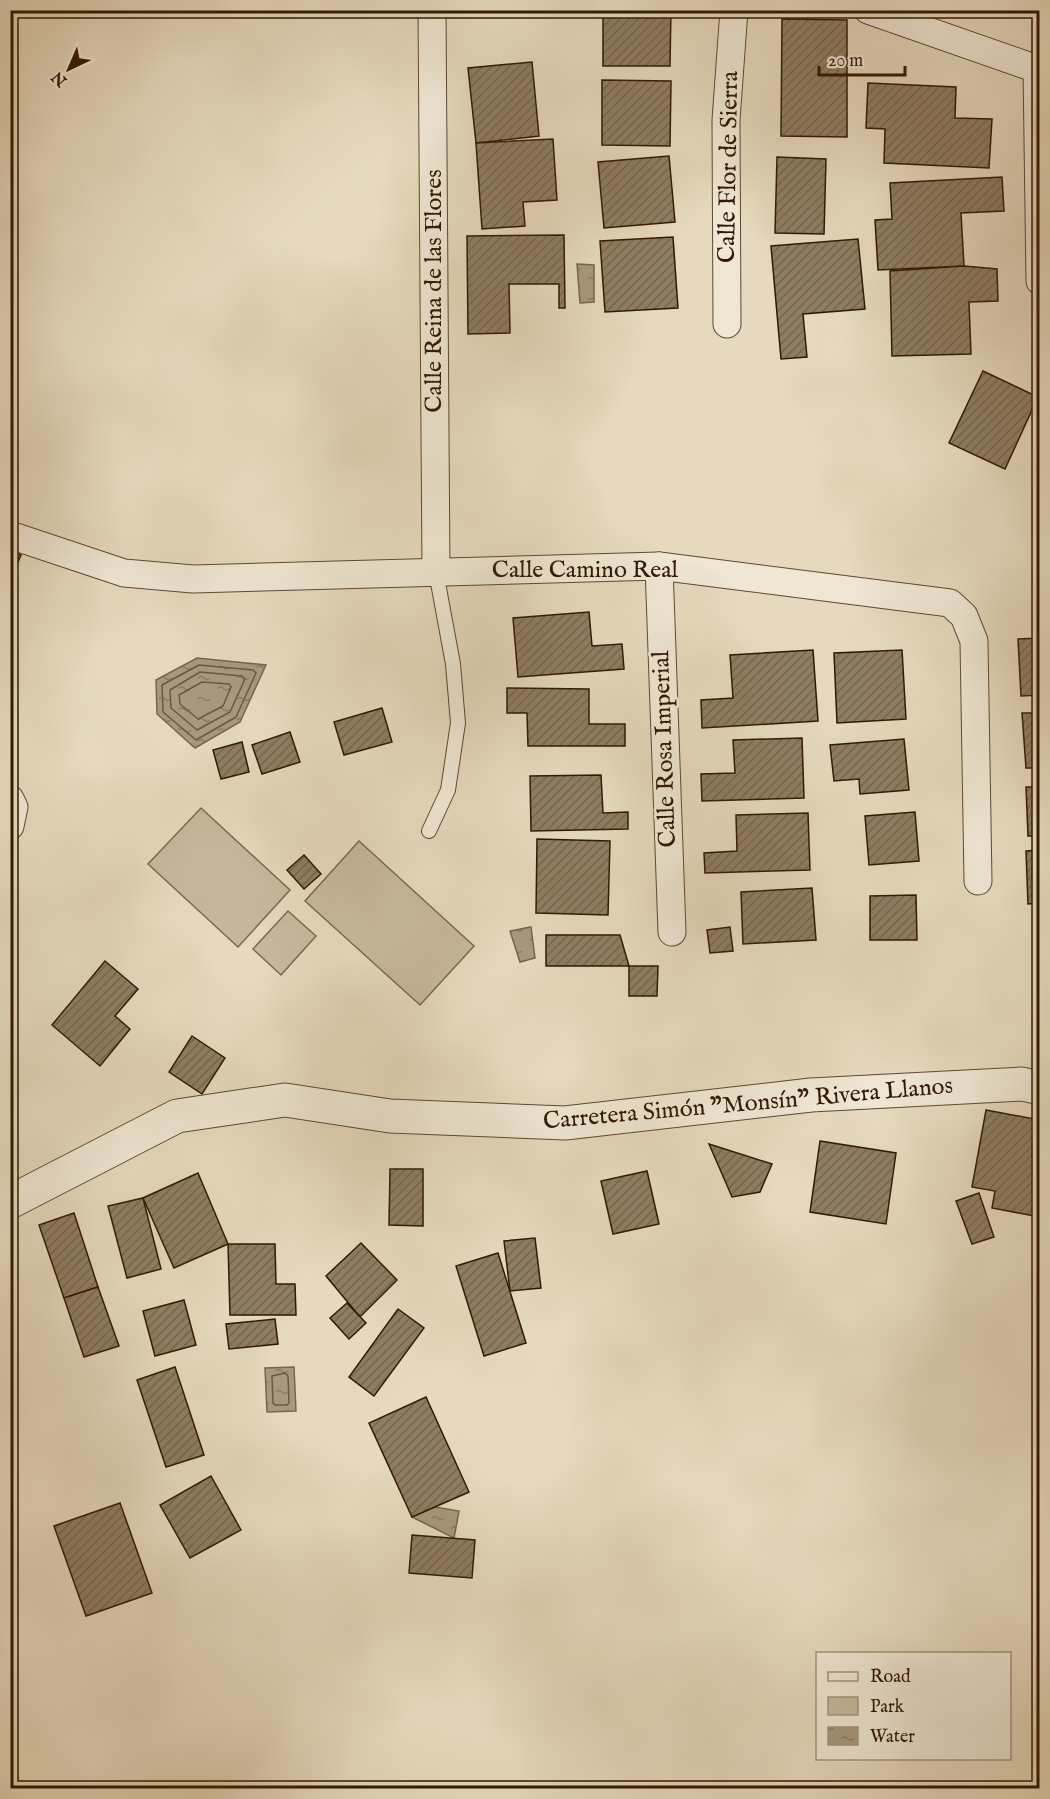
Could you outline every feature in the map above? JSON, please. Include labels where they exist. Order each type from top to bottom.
[{"type":"street","name":"Calle Reina de las Flores","points":[[432,10],[436,572]]},
{"type":"street","name":"Calle Flor de Sierra","points":[[728,324],[726,120],[734,10]]},
{"type":"street","points":[[868,10],[1038,69],[1040,281]]},
{"type":"street","name":"Calle Camino Real","points":[[10,535],[124,573],[193,579],[658,566],[950,603],[964,616],[974,641],[978,881]]},
{"type":"street","name":"Calle Rosa Imperial","points":[[658,566],[672,932]]},
{"type":"street","points":[[10,799],[14,807],[10,826]]},
{"type":"street","name":"Carretera Simón \"Monsín\" Rivera Llanos","points":[[10,1202],[177,1116],[285,1100],[390,1116],[565,1123],[811,1095],[1022,1084],[1040,1088]]},
{"type":"lane","points":[[429,831],[448,790],[458,723],[453,664],[436,572]]},
{"type":"green space","points":[[201,808],[290,890],[238,947],[148,864]]},
{"type":"green space","points":[[359,841],[474,946],[420,1005],[305,901]]},
{"type":"green space","points":[[288,911],[316,936],[281,975],[253,949]]},
{"type":"water","points":[[577,264],[594,265],[594,302],[580,303]]},
{"type":"water","points":[[197,658],[266,665],[240,722],[195,748],[157,714],[156,680]]},
{"type":"water","points":[[531,927],[535,958],[520,962],[510,931]]},
{"type":"water","points":[[294,1367],[296,1411],[267,1412],[265,1368]]},
{"type":"water","points":[[435,1507],[459,1511],[454,1538],[412,1517]]},
{"type":"building","points":[[603,10],[671,10],[670,66],[603,66]]},
{"type":"building","points":[[782,19],[847,20],[847,137],[781,136]]},
{"type":"building","points":[[532,62],[539,136],[476,143],[468,68]]},
{"type":"building","points":[[602,80],[671,81],[670,146],[602,145]]},
{"type":"building","points":[[868,83],[956,87],[955,118],[992,119],[989,168],[884,163],[885,129],[866,128]]},
{"type":"building","points":[[553,139],[557,200],[523,202],[525,226],[482,229],[476,143]]},
{"type":"building","points":[[669,156],[675,222],[604,228],[598,162]]},
{"type":"building","points":[[777,157],[826,159],[824,234],[775,233]]},
{"type":"building","points":[[1002,177],[1004,211],[961,213],[964,266],[878,270],[875,220],[892,219],[890,183]]},
{"type":"building","points":[[564,235],[565,308],[559,308],[559,284],[509,284],[510,333],[468,334],[467,236]]},
{"type":"building","points":[[673,237],[678,308],[605,312],[600,241]]},
{"type":"building","points":[[858,239],[865,309],[803,314],[807,357],[781,359],[771,246]]},
{"type":"building","points":[[964,266],[997,269],[998,301],[969,302],[971,354],[892,356],[890,271]]},
{"type":"building","points":[[983,371],[1038,397],[1005,469],[949,443]]},
{"type":"building","points":[[10,550],[21,555],[10,582]]},
{"type":"building","points":[[589,612],[592,646],[622,644],[624,669],[518,677],[513,618]]},
{"type":"building","points":[[1040,638],[1040,695],[1021,696],[1018,639]]},
{"type":"building","points":[[813,650],[818,721],[702,728],[701,700],[733,698],[730,655]]},
{"type":"building","points":[[902,650],[906,719],[837,723],[834,653]]},
{"type":"building","points":[[507,688],[589,689],[589,724],[625,724],[625,746],[528,746],[527,713],[507,713]]},
{"type":"building","points":[[382,708],[392,742],[344,755],[334,722]]},
{"type":"building","points":[[1022,713],[1040,713],[1040,768],[1026,768]]},
{"type":"building","points":[[290,732],[300,762],[262,774],[252,745]]},
{"type":"building","points":[[802,738],[804,798],[702,801],[701,774],[735,773],[733,740]]},
{"type":"building","points":[[904,739],[909,790],[860,794],[859,779],[834,781],[830,745]]},
{"type":"building","points":[[242,742],[249,772],[221,779],[213,750]]},
{"type":"building","points":[[601,775],[603,813],[628,812],[628,829],[531,831],[530,776]]},
{"type":"building","points":[[1026,787],[1040,787],[1040,836],[1028,836]]},
{"type":"building","points":[[915,812],[919,861],[869,865],[865,816]]},
{"type":"building","points":[[808,813],[810,870],[705,873],[704,853],[737,851],[736,815]]},
{"type":"building","points":[[537,839],[610,841],[608,915],[536,913]]},
{"type":"building","points":[[1040,850],[1040,903],[1028,904],[1026,851]]},
{"type":"building","points":[[304,855],[321,874],[304,889],[287,870]]},
{"type":"building","points":[[812,888],[816,940],[743,944],[741,892]]},
{"type":"building","points":[[916,895],[917,940],[870,940],[870,896]]},
{"type":"building","points":[[730,927],[733,951],[710,953],[707,930]]},
{"type":"building","points":[[546,935],[620,935],[629,966],[546,966]]},
{"type":"building","points":[[105,961],[138,989],[115,1016],[130,1029],[100,1066],[52,1025]]},
{"type":"building","points":[[629,966],[658,966],[657,996],[629,996]]},
{"type":"building","points":[[192,1036],[225,1058],[202,1094],[169,1072]]},
{"type":"building","points":[[986,1110],[1040,1120],[1040,1217],[992,1208],[995,1191],[972,1187]]},
{"type":"building","points":[[820,1141],[896,1153],[886,1224],[810,1212]]},
{"type":"building","points":[[709,1144],[772,1164],[760,1192],[732,1197]]},
{"type":"building","points":[[390,1169],[423,1169],[423,1226],[389,1225]]},
{"type":"building","points":[[647,1171],[659,1224],[613,1234],[601,1181]]},
{"type":"building","points":[[198,1173],[228,1244],[174,1268],[143,1198]]},
{"type":"building","points":[[979,1193],[994,1237],[972,1244],[956,1201]]},
{"type":"building","points":[[143,1198],[161,1269],[127,1278],[108,1206]]},
{"type":"building","points":[[74,1213],[98,1287],[64,1298],[39,1225]]},
{"type":"building","points":[[535,1238],[541,1288],[510,1291],[504,1241]]},
{"type":"building","points":[[361,1243],[397,1280],[360,1317],[326,1276]]},
{"type":"building","points":[[228,1244],[275,1244],[276,1284],[295,1284],[296,1315],[230,1315]]},
{"type":"building","points":[[498,1253],[526,1343],[484,1356],[456,1266]]},
{"type":"building","points":[[98,1287],[119,1346],[84,1357],[64,1298]]},
{"type":"building","points":[[184,1300],[196,1345],[155,1356],[143,1311]]},
{"type":"building","points":[[347,1303],[366,1323],[349,1339],[330,1318]]},
{"type":"building","points":[[398,1309],[424,1328],[374,1396],[349,1377]]},
{"type":"building","points":[[275,1319],[278,1344],[229,1349],[226,1324]]},
{"type":"building","points":[[175,1367],[204,1455],[166,1467],[137,1380]]},
{"type":"building","points":[[426,1397],[469,1492],[412,1517],[369,1423]]},
{"type":"building","points":[[211,1476],[241,1530],[190,1558],[160,1505]]},
{"type":"building","points":[[120,1503],[152,1593],[86,1616],[54,1526]]},
{"type":"building","points":[[412,1535],[475,1540],[472,1578],[409,1573]]}]
